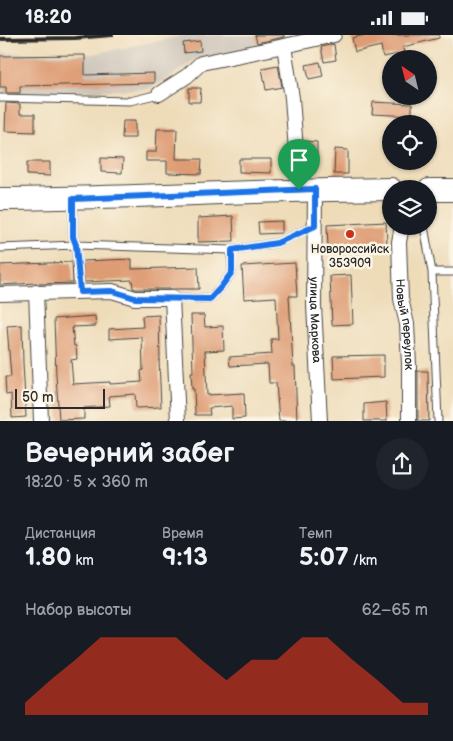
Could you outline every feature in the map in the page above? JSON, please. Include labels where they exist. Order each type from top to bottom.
[{"type":"main road","points":[[0,199],[73,199],[307,190],[382,189]]},
{"type":"main road","points":[[437,189],[453,190]]},
{"type":"street","points":[[159,94],[187,76],[201,63],[334,35]]},
{"type":"street","name":"улица Маркова","points":[[284,46],[307,190],[315,226],[314,305],[320,421]]},
{"type":"street","name":"Новый переулок","points":[[400,235],[401,299],[407,324],[409,365],[409,421]]},
{"type":"street","points":[[0,294],[112,291],[135,298],[172,298],[178,421]]},
{"type":"street","points":[[36,292],[41,421]]},
{"type":"lane","points":[[0,98],[130,101],[159,94]]},
{"type":"lane","points":[[73,199],[73,237],[76,245],[80,292]]},
{"type":"lane","points":[[0,248],[76,245],[232,250],[277,243],[315,226]]},
{"type":"lane","points":[[426,235],[432,272],[438,421]]},
{"type":"lane","points":[[172,298],[210,299],[232,272],[232,250]]},
{"type":"lane","points":[[432,272],[453,272]]},
{"type":"shaded area","points":[[188,35],[313,35],[195,59],[171,77],[147,89],[0,93],[0,53],[93,54]]},
{"type":"building","points":[[255,35],[284,35],[284,37],[257,43]]},
{"type":"building","points":[[365,35],[439,35],[439,38],[403,47],[404,50],[382,52],[381,46],[355,52],[352,38]]},
{"type":"building","points":[[200,41],[201,51],[184,53],[183,43]]},
{"type":"building","points":[[334,44],[336,60],[324,62],[321,47]]},
{"type":"building","points":[[85,55],[85,75],[154,73],[154,83],[20,86],[20,93],[6,93],[6,87],[0,87],[0,56]]},
{"type":"building","points":[[320,62],[323,76],[309,79],[306,65]]},
{"type":"building","points":[[278,65],[282,87],[266,90],[262,68]]},
{"type":"building","points":[[189,88],[201,88],[200,102],[189,102]]},
{"type":"building","points":[[373,102],[382,102],[382,105],[412,105],[412,115],[372,114]]},
{"type":"building","points":[[6,103],[20,104],[20,114],[35,114],[35,132],[5,131]]},
{"type":"building","points":[[123,121],[135,121],[135,138],[122,138]]},
{"type":"building","points":[[157,129],[177,129],[176,159],[202,159],[201,174],[167,173],[167,161],[146,161],[146,152],[156,152]]},
{"type":"building","points":[[305,141],[317,142],[317,157],[305,157]]},
{"type":"building","points":[[335,149],[348,150],[348,174],[334,174]]},
{"type":"building","points":[[101,158],[123,159],[122,173],[101,172]]},
{"type":"building","points":[[239,159],[271,159],[271,173],[239,172]]},
{"type":"building","points":[[27,162],[50,162],[50,176],[27,175]]},
{"type":"building","points":[[233,216],[234,241],[198,242],[198,218]]},
{"type":"building","points":[[282,221],[282,233],[259,234],[258,222]]},
{"type":"building","points":[[382,222],[382,235],[387,235],[387,243],[328,247],[327,225]]},
{"type":"building","points":[[132,259],[132,269],[198,267],[199,289],[136,289],[133,288],[132,280],[84,282],[82,261]]},
{"type":"building","points":[[72,262],[73,283],[0,285],[0,265]]},
{"type":"building","points":[[295,263],[297,296],[289,296],[293,366],[295,366],[297,421],[279,421],[276,383],[269,383],[268,364],[230,366],[229,357],[272,354],[271,339],[278,339],[276,297],[244,299],[242,266]]},
{"type":"building","points":[[351,275],[353,324],[332,325],[330,276]]},
{"type":"building","points":[[159,315],[161,407],[136,408],[135,394],[109,396],[110,406],[84,408],[84,419],[59,420],[54,319],[95,316],[96,326],[72,327],[77,359],[71,360],[73,384],[110,382],[110,384],[142,382],[141,371],[143,370],[142,337],[109,339],[109,329],[143,327],[142,316]]},
{"type":"building","points":[[191,315],[204,315],[205,327],[223,326],[224,350],[205,351],[207,395],[244,393],[245,418],[232,419],[232,406],[209,408],[210,415],[195,415],[191,372],[193,372]]},
{"type":"building","points":[[22,325],[26,417],[12,418],[11,394],[6,395],[5,377],[11,377],[7,326]]},
{"type":"building","points":[[384,355],[384,377],[334,379],[333,356]]},
{"type":"building","points":[[418,371],[428,371],[429,421],[418,421]]},
{"type":"building","points":[[386,402],[387,421],[364,421],[364,404]]},
{"type":"railway","points":[[0,39],[75,38],[112,35]]},
{"type":"place","name":"Новороссийск 353909","points":[[350,234]]},
{"type":"route","points":[[315,189],[315,226],[277,243],[232,250],[232,272],[210,299],[135,298],[112,291],[80,292],[76,245],[73,237],[73,199],[299,190],[315,189]]}]
